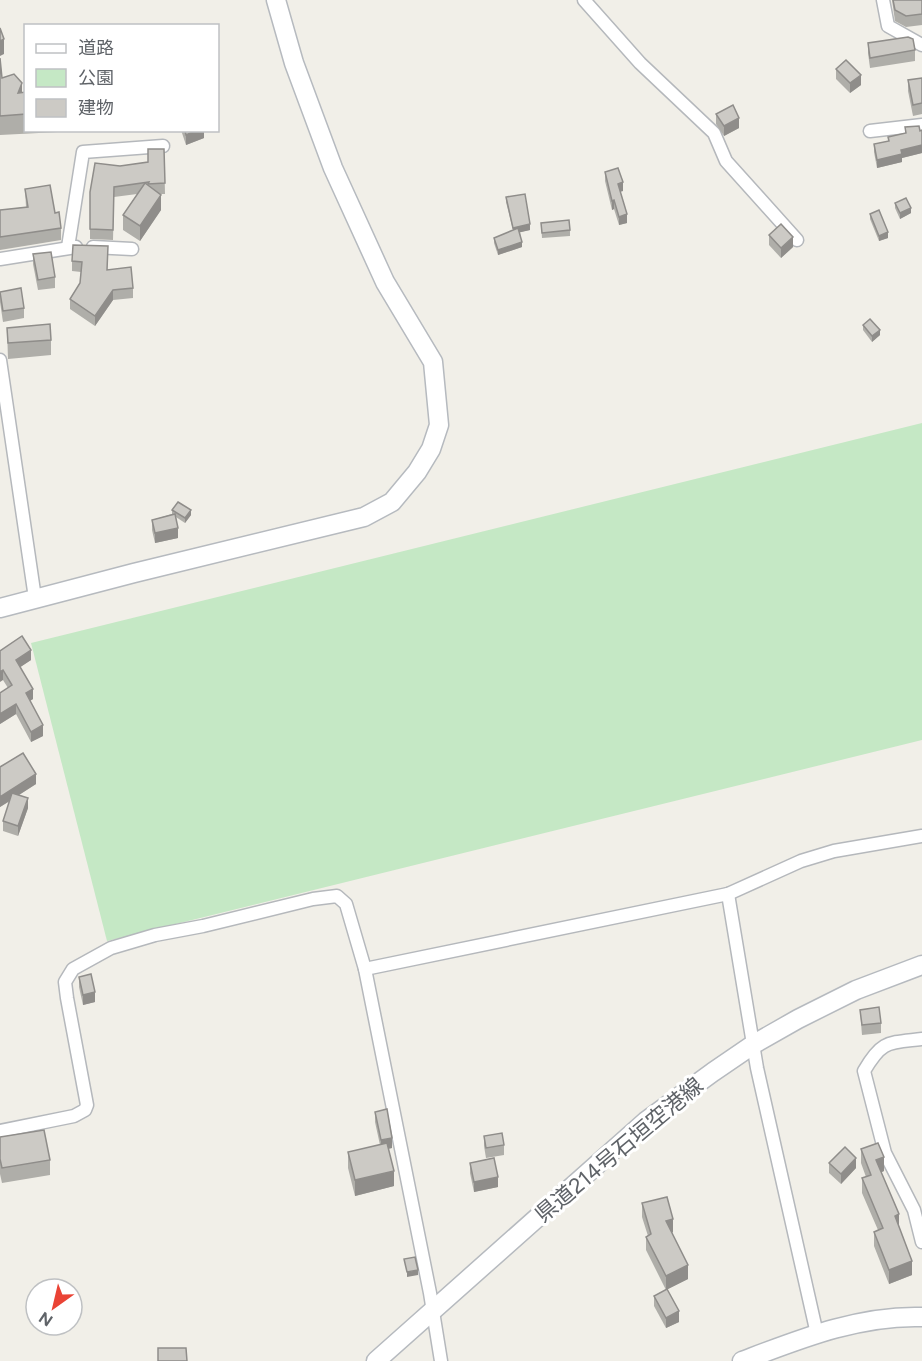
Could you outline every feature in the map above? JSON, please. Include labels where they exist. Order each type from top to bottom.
[{"type":"street","points":[[0,608],[364,517],[392,502],[417,472],[431,449],[439,425],[433,362],[385,282],[333,168],[294,63],[276,0]]},
{"type":"street","points":[[584,0],[640,63],[714,133],[726,161],[797,240]]},
{"type":"street","points":[[883,0],[888,26],[922,45]]},
{"type":"street","points":[[870,131],[922,125]]},
{"type":"street","points":[[68,247],[83,152],[163,146]]},
{"type":"street","points":[[0,259],[68,247],[132,249]]},
{"type":"street","points":[[0,360],[35,598]]},
{"type":"street","points":[[365,969],[728,894],[801,861],[834,851],[922,836]]},
{"type":"street","points":[[728,894],[754,1044],[817,1334]]},
{"type":"street","points":[[0,1131],[74,1116],[85,1110],[87,1106],[65,982],[73,969],[111,948],[155,935],[203,926],[314,899],[337,896],[346,904],[365,969],[441,1361]]},
{"type":"street","name":"県道214号石垣空港線","points":[[376,1361],[646,1121],[754,1044],[856,990],[922,965]]},
{"type":"street","points":[[922,1039],[890,1043],[875,1052],[864,1071],[885,1153],[914,1210],[922,1242]]},
{"type":"street","points":[[742,1361],[852,1323],[922,1317]]},
{"type":"green space","points":[[922,423],[922,740],[107,941],[31,643]]},
{"type":"building","points":[[893,0],[922,0],[922,14],[906,16],[895,10]]},
{"type":"building","points":[[0,28],[4,39],[0,41]]},
{"type":"building","points":[[908,37],[913,39],[915,50],[870,58],[868,43]]},
{"type":"building","points":[[0,58],[2,78],[14,74],[22,83],[18,93],[24,92],[24,114],[0,116]]},
{"type":"building","points":[[846,60],[861,75],[850,83],[836,69]]},
{"type":"building","points":[[922,78],[922,103],[913,105],[908,80]]},
{"type":"building","points":[[733,105],[739,118],[724,126],[716,114]]},
{"type":"building","points":[[919,126],[920,131],[922,130],[922,145],[901,150],[902,154],[877,160],[874,144],[889,141],[888,137],[906,133],[905,127]]},
{"type":"building","points":[[148,149],[164,149],[165,183],[148,184],[149,182],[114,187],[113,230],[90,229],[90,192],[95,163],[120,166],[148,162]]},
{"type":"building","points":[[618,168],[623,182],[618,184],[627,214],[619,217],[614,200],[612,201],[605,172]]},
{"type":"building","points":[[145,183],[161,195],[140,226],[123,215]]},
{"type":"building","points":[[50,185],[55,213],[59,212],[61,228],[0,237],[0,210],[28,207],[25,189]]},
{"type":"building","points":[[525,194],[530,224],[513,228],[506,197]]},
{"type":"building","points":[[906,198],[911,208],[900,213],[895,203]]},
{"type":"building","points":[[879,210],[888,232],[879,236],[870,214]]},
{"type":"building","points":[[569,220],[570,230],[542,233],[541,223]]},
{"type":"building","points":[[781,224],[793,237],[781,248],[769,235]]},
{"type":"building","points":[[518,228],[522,242],[498,250],[494,238]]},
{"type":"building","points":[[73,245],[108,246],[107,270],[131,267],[133,288],[113,290],[95,316],[70,299],[80,283],[82,262],[72,261]]},
{"type":"building","points":[[51,252],[55,277],[38,280],[33,254]]},
{"type":"building","points":[[21,288],[24,308],[3,311],[0,292]]},
{"type":"building","points":[[870,319],[880,330],[872,336],[863,325]]},
{"type":"building","points":[[50,324],[51,340],[8,343],[7,328]]},
{"type":"building","points":[[178,502],[191,510],[185,518],[172,510]]},
{"type":"building","points":[[175,514],[178,528],[155,533],[152,520]]},
{"type":"building","points":[[22,636],[31,650],[16,660],[33,689],[26,693],[43,725],[31,732],[16,704],[0,714],[0,693],[12,685],[3,670],[0,672],[0,651]]},
{"type":"building","points":[[23,753],[36,774],[0,797],[0,767]]},
{"type":"building","points":[[12,793],[28,798],[18,826],[3,821]]},
{"type":"building","points":[[91,974],[95,992],[83,995],[79,977]]},
{"type":"building","points":[[879,1007],[881,1023],[862,1025],[860,1010]]},
{"type":"building","points":[[387,1109],[392,1138],[381,1140],[375,1112]]},
{"type":"building","points":[[44,1130],[50,1160],[2,1168],[0,1137]]},
{"type":"building","points":[[502,1133],[504,1145],[486,1148],[484,1136]]},
{"type":"building","points":[[387,1143],[394,1171],[355,1180],[348,1152]]},
{"type":"building","points":[[878,1143],[884,1157],[876,1160],[899,1214],[895,1216],[912,1261],[889,1270],[874,1232],[883,1228],[862,1178],[871,1175],[861,1149]]},
{"type":"building","points":[[845,1147],[856,1158],[841,1174],[829,1163]]},
{"type":"building","points":[[494,1158],[498,1177],[474,1182],[470,1163]]},
{"type":"building","points":[[667,1197],[673,1219],[666,1221],[688,1265],[666,1276],[646,1237],[651,1234],[642,1203]]},
{"type":"building","points":[[415,1257],[418,1270],[407,1272],[404,1259]]},
{"type":"building","points":[[667,1289],[679,1311],[666,1318],[654,1296]]},
{"type":"building","points":[[158,1348],[186,1348],[187,1361],[158,1361]]}]
